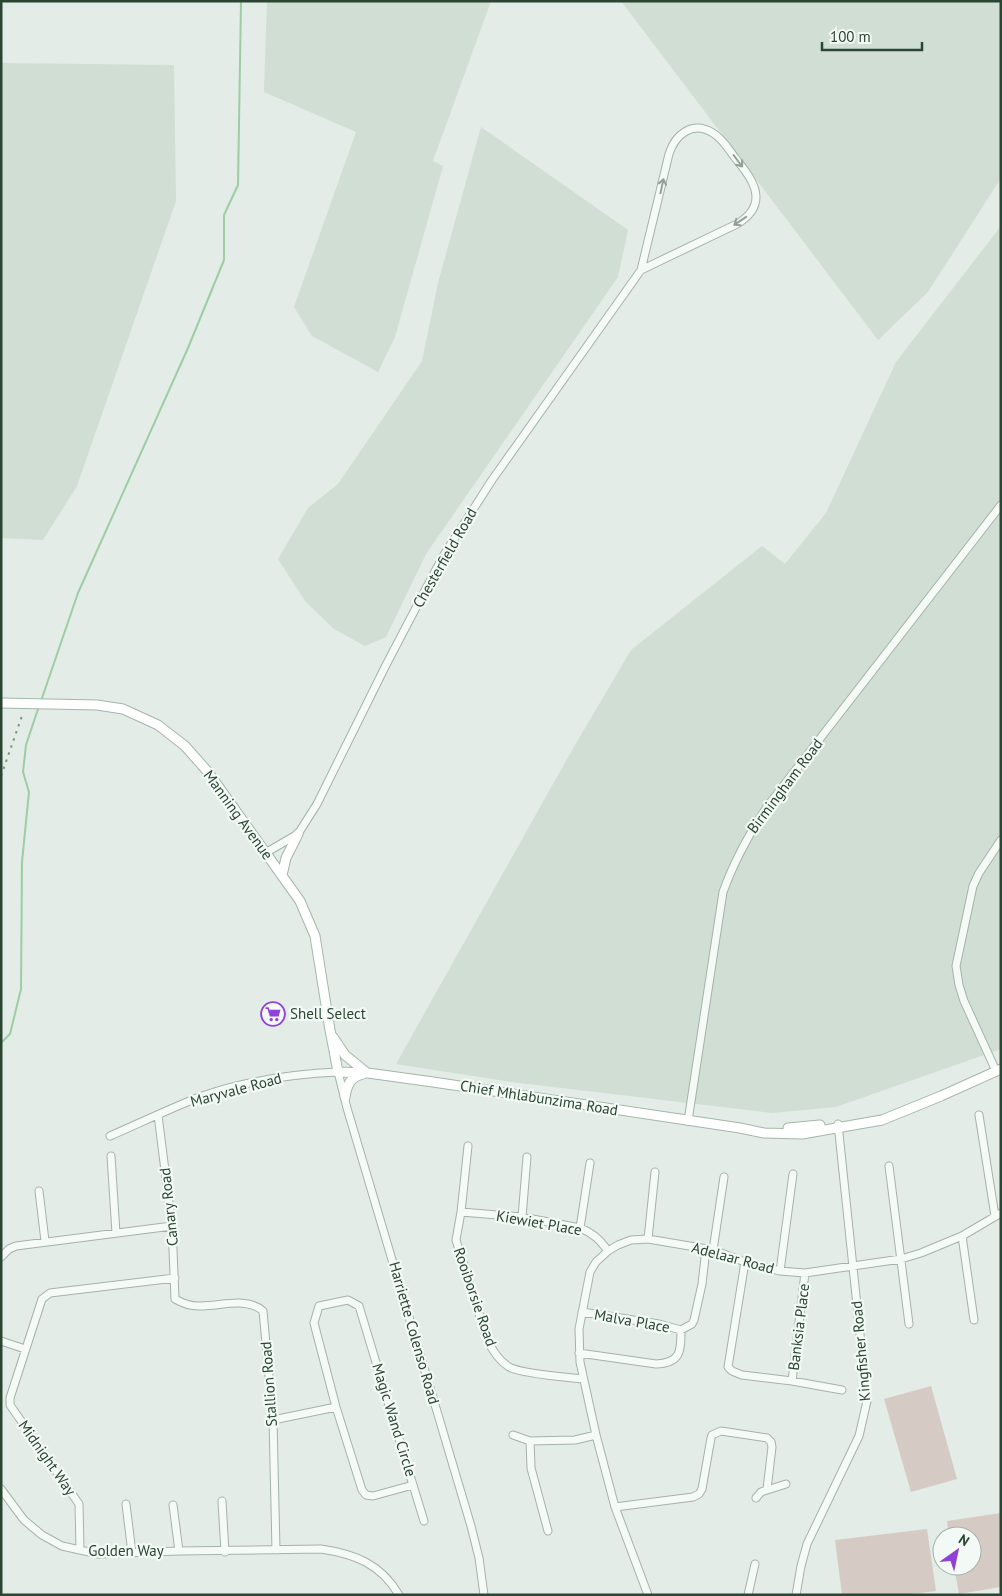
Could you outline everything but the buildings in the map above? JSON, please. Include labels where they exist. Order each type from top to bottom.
[{"type":"main road","name":"Manning Avenue","points":[[4,703],[106,706],[123,709],[158,725],[185,746],[208,772],[267,852],[300,902],[315,936],[338,1072]]},
{"type":"main road","points":[[282,875],[286,858],[298,834]]},
{"type":"main road","points":[[330,1030],[345,1055],[368,1074]]},
{"type":"main road","name":"Chief Mhlabunzima Road","points":[[338,1072],[368,1074],[740,1128],[790,1128],[839,1126],[908,1109],[998,1070]]},
{"type":"main road","points":[[345,1097],[350,1081],[359,1075],[368,1074]]},
{"type":"street","name":"Chesterfield Road","points":[[267,852],[298,834],[317,804],[442,558],[492,480],[641,270],[668,154],[674,141],[681,134],[692,130],[713,133],[724,143],[750,180],[756,196],[754,207],[746,218],[737,224],[641,270]]},
{"type":"street","name":"Birmingham Road","points":[[688,1121],[723,892],[731,869],[748,836],[767,807],[1001,504]]},
{"type":"street","points":[[998,1070],[964,1001],[956,966],[958,948],[973,886],[979,873],[1001,840]]},
{"type":"street","name":"Harriette Colenso Road","points":[[338,1072],[471,1526],[484,1595]]},
{"type":"street","name":"Maryvale Road","points":[[110,1136],[202,1096],[256,1081],[294,1074],[338,1072]]},
{"type":"street","name":"Canary Road","points":[[158,1115],[172,1226],[175,1299]]},
{"type":"street","points":[[979,1115],[998,1215]]},
{"type":"street","name":"Kingfisher Road","points":[[796,1595],[807,1544],[859,1436],[867,1401],[839,1126]]},
{"type":"street","name":"Rooiborsie Road","points":[[468,1146],[461,1212],[456,1233],[457,1247],[492,1351],[510,1368],[583,1379]]},
{"type":"street","points":[[111,1156],[116,1233]]},
{"type":"street","points":[[522,1217],[527,1157]]},
{"type":"street","points":[[580,1228],[590,1163]]},
{"type":"street","points":[[889,1166],[909,1324]]},
{"type":"street","points":[[648,1239],[655,1172]]},
{"type":"street","points":[[780,1271],[793,1174]]},
{"type":"street","points":[[579,1353],[656,1364],[669,1363],[679,1354],[681,1330],[692,1324],[694,1320],[724,1177]]},
{"type":"street","points":[[39,1191],[45,1241]]},
{"type":"street","name":"Kiewiet Place","points":[[461,1212],[522,1217],[580,1228],[589,1231],[598,1238],[608,1251]]},
{"type":"street","name":"Adelaar Road","points":[[648,1595],[615,1507],[583,1379],[579,1353],[580,1329],[590,1272],[596,1262],[608,1251],[630,1240],[648,1239],[710,1250],[780,1271],[805,1273],[901,1259],[943,1245],[998,1215]]},
{"type":"street","points":[[1,1256],[16,1246],[172,1226]]},
{"type":"street","points":[[962,1236],[974,1320]]},
{"type":"street","points":[[745,1262],[728,1367],[742,1375],[842,1390]]},
{"type":"street","name":"Banksia Place","points":[[792,1381],[805,1273]]},
{"type":"street","name":"Midnight Way","points":[[80,1550],[79,1504],[10,1404],[10,1398],[42,1299],[47,1294],[175,1278]]},
{"type":"street","name":"Stallion Road","points":[[175,1299],[187,1305],[198,1306],[248,1303],[258,1306],[263,1311],[273,1420],[276,1550]]},
{"type":"street","name":"Magic Wand Circle","points":[[348,1300],[359,1306],[414,1485],[373,1496],[366,1495],[362,1490],[336,1407],[314,1323],[320,1306],[348,1300]]},
{"type":"street","name":"Malva Place","points":[[582,1312],[659,1324],[681,1330]]},
{"type":"street","points":[[1,1342],[25,1349]]},
{"type":"street","points":[[273,1420],[336,1407]]},
{"type":"street","points":[[615,1507],[693,1497],[699,1494],[702,1489],[711,1438],[716,1432],[721,1431],[770,1440],[772,1446],[767,1489]]},
{"type":"street","points":[[512,1434],[530,1441],[575,1440],[596,1435]]},
{"type":"street","points":[[530,1441],[531,1468],[548,1531]]},
{"type":"street","points":[[756,1498],[759,1493],[767,1489],[786,1484]]},
{"type":"street","points":[[414,1485],[424,1521]]},
{"type":"street","name":"Golden Way","points":[[1,1489],[24,1520],[42,1535],[62,1546],[98,1554],[321,1549],[358,1557],[376,1568],[399,1595]]},
{"type":"street","points":[[222,1502],[225,1552]]},
{"type":"street","points":[[126,1504],[132,1553]]},
{"type":"street","points":[[173,1504],[179,1551]]},
{"type":"street","points":[[748,1595],[755,1564]]},
{"type":"shaded area","points":[[267,1],[491,1],[433,161],[443,166],[395,337],[378,372],[312,336],[294,307],[356,132],[264,92]]},
{"type":"shaded area","points":[[621,1],[1001,1],[1001,178],[928,292],[878,340]]},
{"type":"shaded area","points":[[1,63],[174,65],[176,201],[77,486],[43,540],[1,538]]},
{"type":"shaded area","points":[[481,127],[628,230],[618,277],[426,554],[386,637],[365,646],[334,629],[305,601],[278,559],[308,508],[338,484],[422,361],[438,283]]},
{"type":"shaded area","points":[[1001,226],[1001,1049],[836,1107],[772,1113],[511,1082],[396,1064],[571,752],[631,650],[762,546],[785,564],[826,513],[896,362]]},
{"type":"shaded area","points":[[931,1386],[957,1479],[911,1492],[884,1399]]},
{"type":"shaded area","points":[[1001,1513],[1001,1587],[959,1594],[956,1576],[982,1576],[982,1526],[948,1526],[947,1521]]},
{"type":"shaded area","points":[[927,1529],[932,1576],[934,1576],[936,1591],[903,1595],[842,1595],[835,1540]]},
{"type":"waterway","points":[[41,701],[78,593],[188,348],[224,260],[224,215],[238,185],[241,1]]},
{"type":"waterway","points":[[1,1043],[10,1034],[21,989],[22,862],[29,792],[23,772],[26,745],[39,706]]},
{"type":"railway","points":[[1,776],[23,713]]},
{"type":"place","name":"Shell Select","points":[[273,1014]]}]
